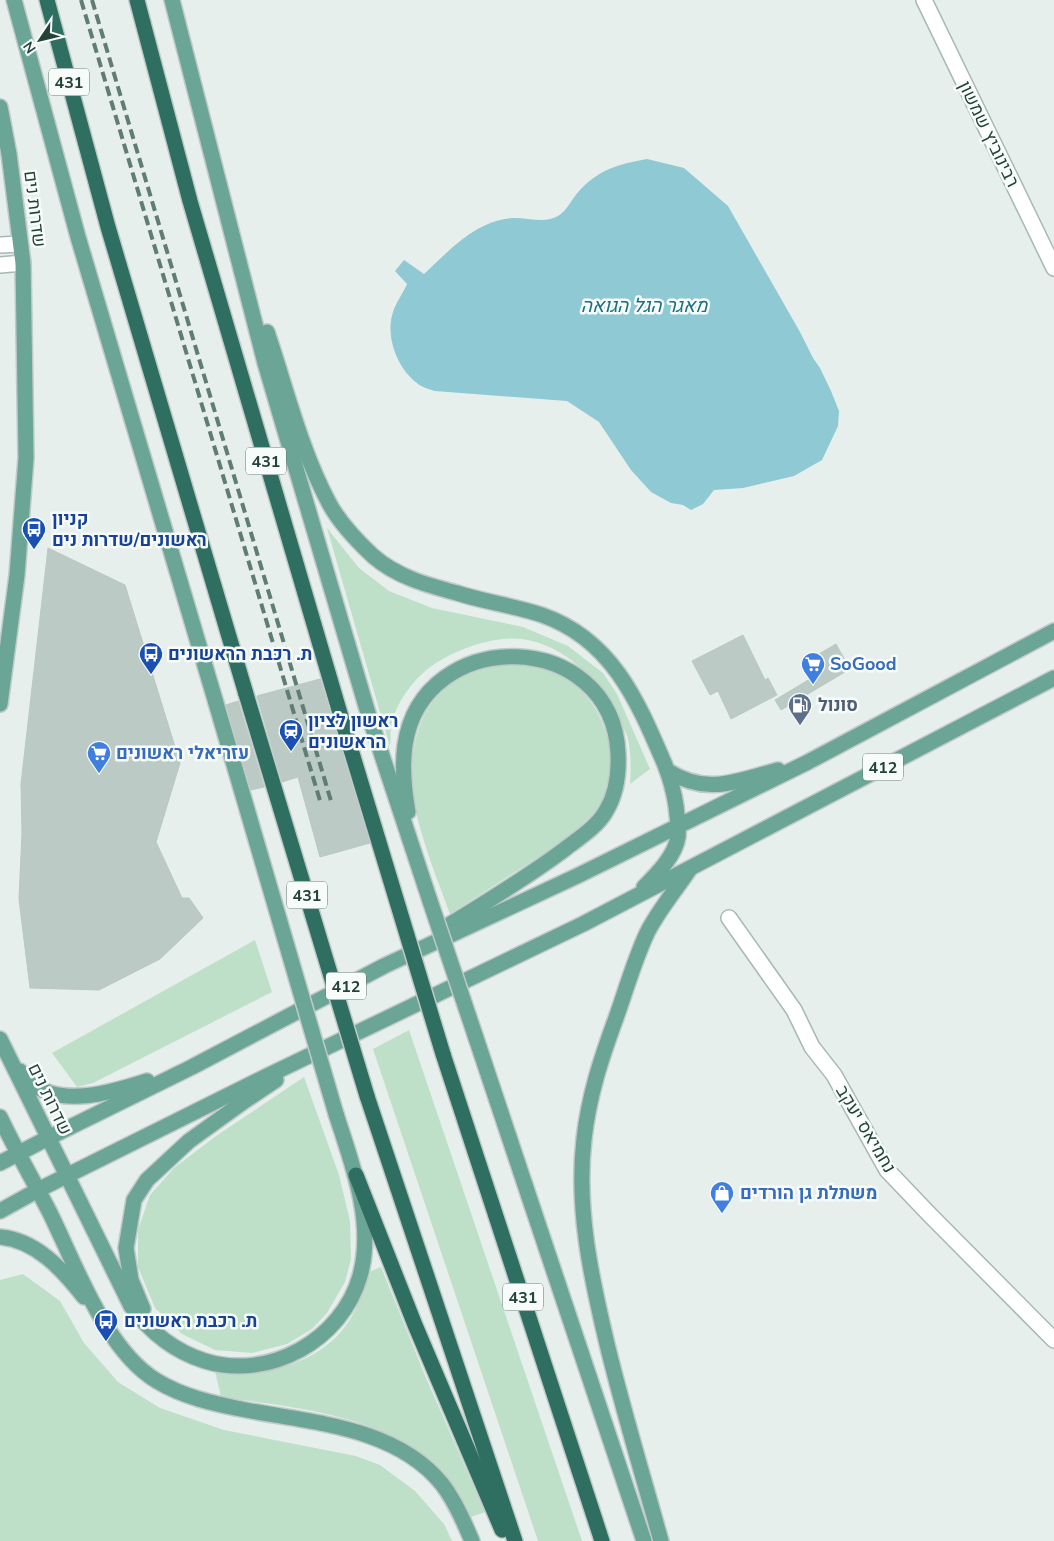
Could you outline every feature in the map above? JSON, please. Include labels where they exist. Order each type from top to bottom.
[{"type":"highway","name":"431","points":[[47,0],[108,227],[367,1096],[515,1541]]},
{"type":"highway","name":"431","points":[[137,0],[190,201],[342,720],[443,1054],[602,1541]]},
{"type":"highway","points":[[356,1175],[415,1325],[507,1541]]},
{"type":"main road","points":[[14,0],[78,237],[216,702],[336,1114],[356,1175],[363,1214],[364,1256],[360,1276],[354,1293],[336,1322],[324,1335],[295,1354],[252,1366],[230,1366],[197,1358],[165,1336],[142,1309],[136,1295],[131,1280],[126,1248],[134,1200],[147,1180],[189,1141],[246,1100],[329,1046]]},
{"type":"main road","points":[[172,0],[265,362],[368,713],[644,1541]]},
{"type":"main road","name":"שדרות נים","points":[[0,107],[9,154],[23,263],[26,458],[17,575],[0,704]]},
{"type":"main road","points":[[228,215],[305,447],[330,504],[339,518],[368,551],[393,570],[423,584],[543,616],[563,624],[584,637],[601,652],[630,689],[668,771],[678,826],[678,838],[672,852],[663,866],[636,896]]},
{"type":"main road","name":"412","points":[[0,1164],[18,1153],[192,1067],[384,966],[577,876],[808,762],[1054,631]]},
{"type":"main road","points":[[384,966],[522,880],[580,838],[606,812],[616,789],[619,764],[618,743],[612,723],[603,704],[589,686],[573,672],[553,662],[524,656],[503,656],[462,667],[437,683],[426,694],[410,727],[405,743],[404,779],[412,832],[430,901]]},
{"type":"main road","name":"412","points":[[0,1211],[38,1190],[329,1046],[583,924],[1054,678]]},
{"type":"main road","points":[[668,771],[690,783],[716,785],[808,762]]},
{"type":"main road","points":[[661,1541],[622,1404],[598,1307],[588,1251],[582,1183],[584,1139],[592,1091],[631,970],[659,913],[691,867]]},
{"type":"main road","name":"שדרות נים","points":[[0,1039],[131,1306],[144,1323],[164,1342],[197,1358]]},
{"type":"main road","points":[[10,1060],[31,1083],[42,1090],[74,1098],[144,1083],[192,1067]]},
{"type":"main road","points":[[0,1117],[96,1308],[115,1339],[138,1367],[156,1381],[202,1400],[334,1426],[364,1434],[394,1446],[428,1470],[442,1484],[463,1519],[472,1541]]},
{"type":"main road","points":[[0,1237],[9,1237],[41,1253],[64,1272],[109,1329]]},
{"type":"street","name":"רבינוביץ שמשון","points":[[924,0],[1054,268]]},
{"type":"street","points":[[0,245],[20,244]]},
{"type":"street","points":[[0,265],[23,263]]},
{"type":"street","name":"נחמיאס יעקב","points":[[729,918],[794,1010],[812,1047],[834,1075],[887,1170],[1054,1340]]},
{"type":"green space","points":[[327,528],[359,568],[389,591],[432,608],[523,627],[568,646],[603,673],[617,694],[650,769],[630,784],[631,767],[627,736],[599,689],[578,666],[552,648],[522,639],[511,638],[498,639],[460,650],[423,673],[412,685],[398,706],[391,724],[390,747]]},
{"type":"green space","points":[[504,665],[527,666],[549,670],[573,683],[584,693],[605,729],[610,755],[608,784],[599,806],[572,834],[450,914],[421,831],[416,810],[412,766],[415,744],[421,724],[431,705],[445,689],[464,676]]},
{"type":"green space","points":[[255,940],[272,992],[93,1083],[77,1087],[52,1053]]},
{"type":"green space","points":[[409,1030],[582,1541],[538,1541],[373,1049]]},
{"type":"green space","points":[[304,1077],[339,1175],[350,1221],[351,1259],[345,1282],[327,1313],[312,1329],[287,1344],[252,1353],[215,1350],[182,1334],[155,1308],[138,1267],[138,1230],[150,1195],[174,1168],[216,1136]]},
{"type":"green space","points":[[381,1267],[426,1378],[485,1512],[471,1517],[445,1475],[424,1455],[399,1439],[371,1427],[341,1418],[279,1405],[221,1397],[215,1371],[242,1373],[276,1369],[304,1359],[330,1343],[353,1315],[371,1271]]},
{"type":"green space","points":[[23,1274],[60,1301],[84,1343],[118,1382],[160,1408],[224,1430],[356,1456],[380,1465],[415,1491],[444,1524],[452,1541],[0,1541],[0,1280]]},
{"type":"water","name":"מאגר הגל הגואה","points":[[647,159],[684,168],[728,206],[820,368],[839,411],[838,426],[822,460],[794,476],[743,488],[714,490],[703,504],[691,510],[683,505],[671,503],[651,492],[631,470],[599,422],[567,401],[428,389],[410,377],[404,369],[394,351],[392,341],[391,321],[393,312],[407,284],[395,271],[404,260],[424,274],[464,238],[486,225],[512,218],[547,220],[558,216],[580,190],[595,177],[610,168]]},
{"type":"building","name":"עזריאלי ראשונים","points":[[48,548],[125,585],[180,763],[156,842],[182,898],[189,898],[203,918],[160,959],[99,990],[30,988],[19,899],[22,833],[21,784]]},
{"type":"building","points":[[743,635],[765,680],[768,678],[777,695],[731,719],[718,691],[710,695],[692,661]]},
{"type":"building","points":[[836,644],[850,669],[781,710],[775,700],[815,676],[807,661]]},
{"type":"building","points":[[320,679],[370,843],[320,857],[298,777],[282,782],[257,696]]},
{"type":"building","points":[[238,701],[264,787],[251,790],[226,705]]},
{"type":"railway","points":[[81,0],[321,804]]},
{"type":"railway","points":[[92,0],[331,801]]},
{"type":"place","name":"קניון ראשונים/שדרות נים","points":[[34,550]]},
{"type":"place","name":"ת. רכבת הראשונים","points":[[151,675]]},
{"type":"place","name":"SoGood","points":[[813,685]]},
{"type":"place","name":"סונול","points":[[800,726]]},
{"type":"place","name":"ראשון לציון הראשונים","points":[[291,752]]},
{"type":"place","name":"עזריאלי ראשונים","points":[[99,774]]},
{"type":"place","name":"משתלת גן הורדים","points":[[722,1214]]},
{"type":"place","name":"ת. רכבת ראשונים","points":[[106,1342]]}]
